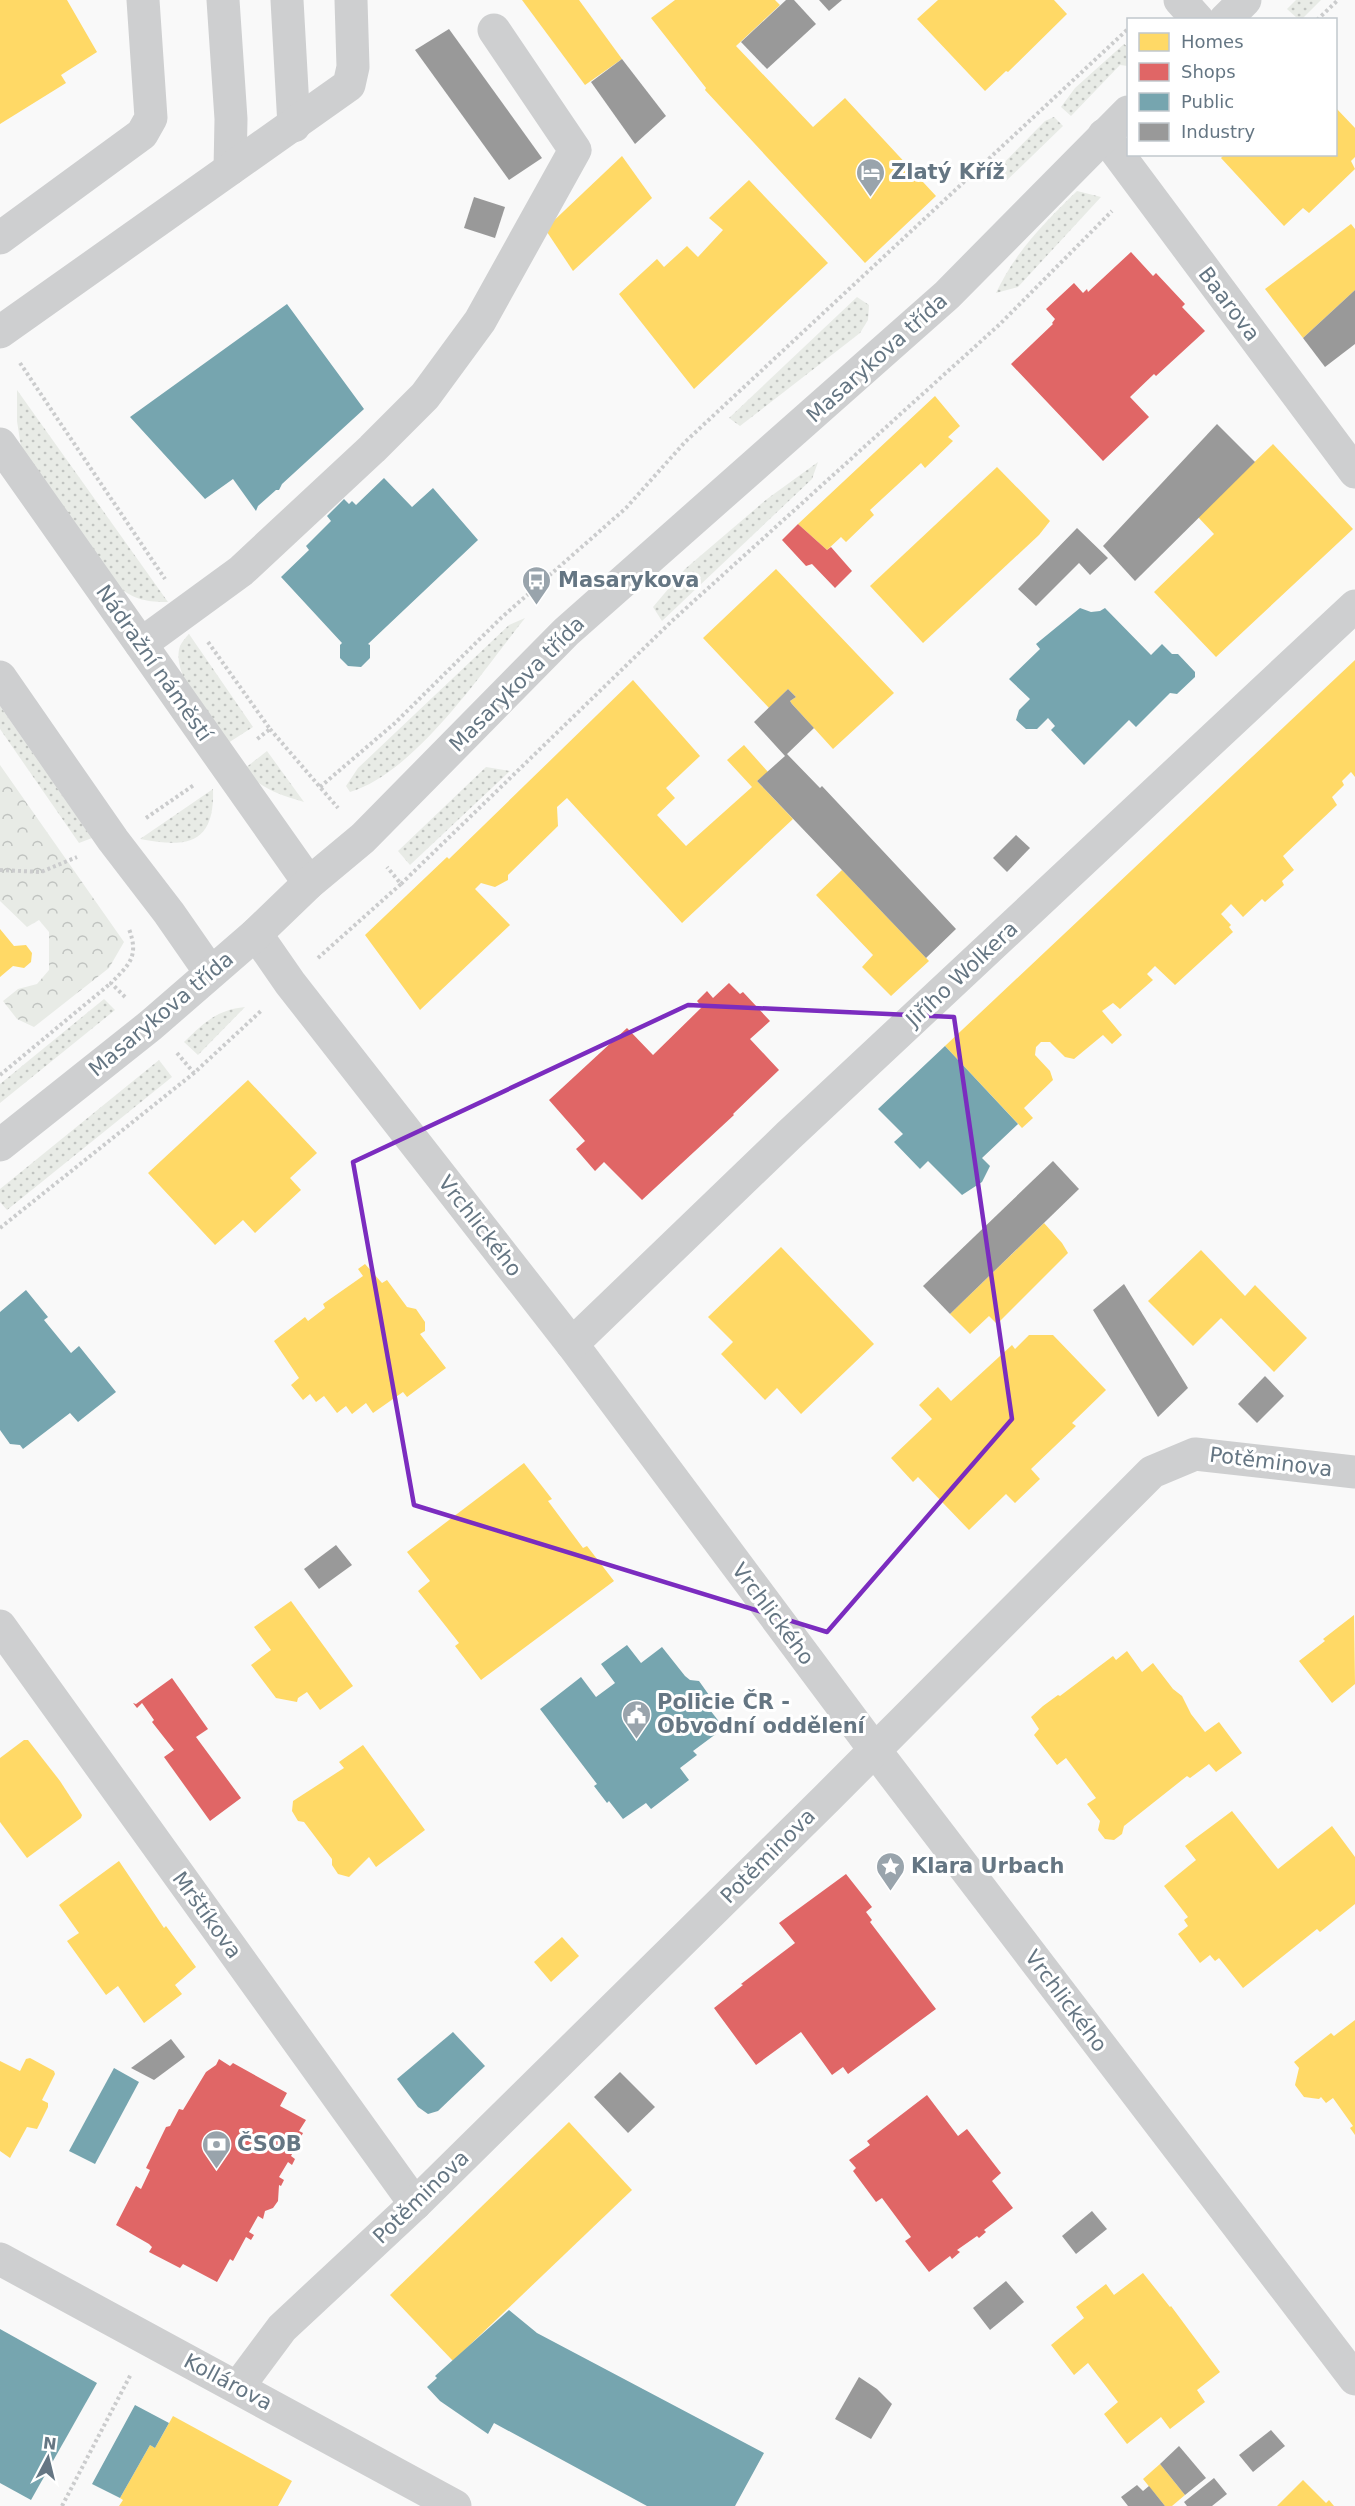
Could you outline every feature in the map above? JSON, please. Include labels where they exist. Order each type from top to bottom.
[{"type":"street","points":[[0,238],[142,134],[151,118],[142,0]]},
{"type":"street","points":[[223,0],[231,119],[230,169]]},
{"type":"street","points":[[287,0],[294,126]]},
{"type":"street","points":[[0,332],[349,85],[353,67],[351,0]]},
{"type":"street","points":[[1180,0],[1196,18]]},
{"type":"street","points":[[1227,18],[1245,0]]},
{"type":"street","points":[[141,644],[241,571],[372,449],[425,396],[480,321],[575,150],[494,30]]},
{"type":"street","name":"Masarykova třída","points":[[0,1145],[151,1025],[256,934],[309,883],[363,838],[566,632],[947,295],[1127,113]]},
{"type":"street","name":"Baarova","points":[[1104,135],[1355,472]]},
{"type":"street","name":"Nádražní náměstí","points":[[0,444],[309,883]]},
{"type":"street","name":"Jiřího Wolkera","points":[[572,1344],[788,1136],[1355,606]]},
{"type":"street","points":[[0,677],[113,840],[169,913],[210,972]]},
{"type":"street","name":"Vrchlického","points":[[256,934],[290,983],[572,1344],[874,1749],[1355,2379]]},
{"type":"street","name":"Potěminova","points":[[238,2387],[282,2328],[415,2204],[826,1799],[1152,1472],[1195,1454],[1355,1472]]},
{"type":"street","name":"Mrštíkova","points":[[0,1626],[415,2204]]},
{"type":"street","name":"Kollárova","points":[[0,2259],[456,2506]]},
{"type":"path","points":[[1319,18],[1338,0]]},
{"type":"path","points":[[320,787],[395,723],[501,618],[626,508],[685,442],[1127,32]]},
{"type":"path","points":[[401,885],[673,620],[1000,324],[1139,183]]},
{"type":"path","points":[[70,849],[83,866]]},
{"type":"path","points":[[0,1075],[111,983],[129,965],[135,945],[125,919]]},
{"type":"path","points":[[111,983],[194,1073]]},
{"type":"path","points":[[0,1228],[194,1073],[290,983]]},
{"type":"path","points":[[62,2506],[149,2340]]},
{"type":"highlighted area","points":[[688,1005],[954,1017],[1012,1419],[827,1632],[414,1505],[353,1162]]},
{"type":"green space","points":[[1296,0],[1321,0],[1303,18],[1297,18],[1287,9]]},
{"type":"green space","points":[[1124,44],[1127,46],[1127,66],[1120,65],[1071,116],[1061,107],[1075,88]]},
{"type":"green space","points":[[1054,117],[1063,126],[1005,182],[993,174],[1045,121]]},
{"type":"green space","points":[[1077,191],[1101,197],[1018,287],[996,293],[1022,251],[1042,226]]},
{"type":"green space","points":[[857,297],[869,305],[868,320],[860,333],[740,426],[729,418]]},
{"type":"green space","points":[[17,390],[168,602],[142,599],[130,595],[119,587],[21,447],[17,421]]},
{"type":"green space","points":[[818,462],[812,479],[662,621],[653,607],[685,569],[767,499]]},
{"type":"green space","points":[[525,618],[468,692],[423,742],[399,764],[375,781],[350,792],[346,786],[358,768],[509,625]]},
{"type":"green space","points":[[189,634],[253,727],[228,743],[194,697],[181,670],[180,646]]},
{"type":"green space","points":[[0,706],[92,838],[79,843],[0,729]]},
{"type":"green space","points":[[267,751],[304,802],[279,794],[264,786],[244,769]]},
{"type":"green space","points":[[0,765],[124,942],[109,968],[34,1027],[17,1019],[3,1001],[18,989],[37,984],[49,970],[49,932],[39,920],[27,927],[0,901]]},
{"type":"green space","points":[[486,767],[510,771],[410,865],[398,851]]},
{"type":"green space","points":[[213,789],[209,822],[203,832],[184,842],[156,842],[140,839]]},
{"type":"green space","points":[[104,999],[115,1010],[0,1103],[0,1084]]},
{"type":"green space","points":[[245,1007],[198,1055],[184,1042],[204,1023],[218,1014]]},
{"type":"green space","points":[[159,1060],[172,1077],[7,1210],[0,1202],[0,1189]]},
{"type":"building: Homes","points":[[0,0],[67,0],[97,52],[61,75],[66,83],[0,124]]},
{"type":"building: Homes","points":[[522,0],[579,0],[622,59],[585,85]]},
{"type":"building: Homes","points":[[675,0],[775,0],[780,5],[736,46],[813,127],[845,98],[936,196],[865,263],[705,90],[706,88],[651,18]]},
{"type":"building: Homes","points":[[938,0],[1054,0],[1067,14],[1008,72],[1006,71],[985,91],[917,19]]},
{"type":"building: Homes","points":[[1337,109],[1355,128],[1355,157],[1351,161],[1355,169],[1309,213],[1303,208],[1284,226],[1221,158],[1223,156],[1337,156]]},
{"type":"building: Homes","points":[[622,156],[652,198],[573,271],[545,229]]},
{"type":"building: Homes","points":[[749,180],[828,263],[694,389],[619,294],[657,259],[664,267],[687,246],[698,257],[723,230],[709,218]]},
{"type":"building: Homes","points":[[1351,224],[1355,229],[1355,290],[1303,338],[1265,289]]},
{"type":"building: Homes","points":[[935,396],[960,426],[948,437],[953,441],[925,468],[921,463],[870,510],[874,515],[846,542],[841,537],[827,550],[798,524]]},
{"type":"building: Homes","points":[[1273,444],[1353,529],[1216,657],[1154,592],[1214,534],[1198,517]]},
{"type":"building: Homes","points":[[997,467],[1050,521],[1039,535],[923,643],[870,586]]},
{"type":"building: Homes","points":[[776,569],[894,693],[833,749],[792,704],[790,701],[796,697],[788,689],[769,708],[703,638]]},
{"type":"building: Homes","points":[[1355,660],[1355,777],[1351,772],[1342,781],[1344,785],[1332,797],[1337,805],[1283,856],[1294,870],[1282,881],[1284,885],[1265,902],[1262,899],[1243,917],[1231,904],[1221,914],[1231,925],[1229,927],[1233,932],[1175,985],[1155,966],[1147,974],[1153,980],[1120,1009],[1113,1003],[1102,1011],[1122,1035],[1112,1044],[1103,1035],[1074,1059],[1065,1057],[1050,1042],[1041,1042],[1036,1047],[1035,1055],[1050,1071],[1053,1080],[1024,1108],[1033,1118],[1022,1128],[945,1046]]},
{"type":"building: Homes","points":[[633,680],[700,756],[666,788],[675,798],[657,815],[686,846],[752,787],[727,760],[744,745],[768,772],[757,781],[793,819],[682,923],[567,798],[557,807],[558,826],[508,875],[508,880],[495,887],[481,883],[475,889],[510,925],[420,1010],[365,935],[447,857],[449,859]]},
{"type":"building: Homes","points":[[842,870],[929,961],[891,996],[862,967],[873,955],[816,895]]},
{"type":"building: Homes","points":[[0,929],[14,946],[26,945],[32,953],[31,962],[24,968],[13,966],[0,977]]},
{"type":"building: Homes","points":[[248,1080],[317,1153],[290,1178],[301,1190],[255,1233],[243,1220],[215,1245],[148,1173]]},
{"type":"building: Homes","points":[[1044,1223],[1068,1253],[997,1324],[989,1316],[970,1334],[950,1314]]},
{"type":"building: Homes","points":[[781,1247],[874,1344],[801,1414],[777,1388],[765,1400],[721,1354],[733,1342],[708,1317]]},
{"type":"building: Homes","points":[[1201,1250],[1245,1296],[1255,1285],[1307,1338],[1274,1372],[1221,1318],[1193,1346],[1148,1301]]},
{"type":"building: Homes","points":[[365,1264],[382,1283],[387,1280],[407,1307],[416,1309],[425,1322],[425,1331],[420,1334],[446,1368],[407,1397],[403,1392],[373,1413],[366,1403],[352,1414],[346,1406],[337,1413],[324,1396],[316,1402],[310,1394],[303,1400],[291,1385],[299,1378],[274,1341],[305,1317],[308,1321],[325,1308],[323,1304],[363,1276],[358,1269]]},
{"type":"building: Homes","points":[[1029,1335],[1053,1335],[1106,1390],[1072,1423],[1076,1426],[1031,1469],[1040,1479],[1015,1503],[1006,1494],[969,1530],[918,1477],[913,1482],[891,1458],[932,1419],[919,1405],[938,1387],[951,1401],[1012,1345],[1015,1349]]},
{"type":"building: Homes","points":[[524,1463],[552,1499],[548,1501],[583,1548],[587,1546],[614,1581],[481,1680],[455,1646],[459,1643],[418,1591],[430,1581],[407,1552]]},
{"type":"building: Homes","points":[[291,1601],[353,1686],[320,1710],[307,1692],[298,1698],[297,1702],[276,1698],[251,1665],[271,1650],[254,1627]]},
{"type":"building: Homes","points":[[1354,1615],[1355,1684],[1332,1703],[1299,1661]]},
{"type":"building: Homes","points":[[1127,1651],[1142,1672],[1153,1663],[1173,1689],[1182,1696],[1191,1714],[1205,1732],[1219,1722],[1242,1753],[1216,1772],[1209,1764],[1190,1778],[1187,1776],[1124,1826],[1122,1834],[1114,1840],[1105,1839],[1098,1830],[1100,1821],[1087,1804],[1096,1798],[1066,1758],[1057,1765],[1034,1735],[1039,1729],[1031,1717],[1113,1656],[1116,1660]]},
{"type":"building: Homes","points":[[24,1740],[28,1740],[60,1781],[82,1815],[27,1858],[0,1822],[0,1758]]},
{"type":"building: Homes","points":[[363,1745],[425,1830],[376,1867],[369,1857],[349,1877],[338,1874],[332,1865],[332,1859],[304,1822],[298,1821],[292,1811],[293,1801],[344,1768],[339,1762]]},
{"type":"building: Homes","points":[[1232,1811],[1278,1869],[1332,1826],[1355,1857],[1355,1904],[1320,1932],[1317,1929],[1243,1988],[1219,1958],[1215,1961],[1210,1955],[1200,1963],[1178,1934],[1188,1926],[1184,1920],[1188,1917],[1164,1886],[1196,1860],[1185,1846]]},
{"type":"building: Homes","points":[[119,1861],[164,1928],[166,1926],[196,1967],[175,1985],[182,1994],[144,2023],[118,1986],[106,1995],[67,1941],[79,1933],[59,1905]]},
{"type":"building: Homes","points":[[562,1937],[579,1956],[551,1982],[534,1962]]},
{"type":"building: Homes","points":[[1355,2020],[1355,2135],[1350,2128],[1353,2126],[1333,2098],[1326,2103],[1321,2097],[1319,2099],[1304,2097],[1295,2085],[1299,2068],[1294,2062],[1331,2033],[1334,2036]]},
{"type":"building: Homes","points":[[30,2058],[54,2071],[55,2074],[42,2100],[48,2103],[48,2107],[37,2129],[27,2127],[10,2158],[0,2151],[0,2061],[20,2071],[26,2059]]},
{"type":"building: Homes","points":[[569,2122],[632,2190],[453,2361],[390,2295]]},
{"type":"building: Homes","points":[[1143,2273],[1171,2306],[1220,2372],[1197,2390],[1205,2402],[1170,2429],[1161,2417],[1127,2444],[1104,2414],[1118,2402],[1088,2363],[1074,2375],[1051,2345],[1084,2318],[1076,2307],[1106,2284],[1114,2295]]},
{"type":"building: Homes","points":[[173,2416],[292,2481],[278,2506],[119,2506],[123,2500],[120,2498],[150,2445],[155,2448]]},
{"type":"building: Homes","points":[[1160,2464],[1185,2495],[1172,2506],[1165,2506],[1143,2479]]},
{"type":"building: Homes","points":[[1303,2480],[1326,2503],[1329,2500],[1334,2506],[1277,2506]]},
{"type":"building: Shops","points":[[1131,252],[1153,276],[1156,273],[1185,304],[1182,307],[1205,331],[1130,397],[1149,417],[1103,461],[1011,364],[1053,324],[1055,319],[1046,309],[1074,283],[1083,293],[1087,289],[1088,292]]},
{"type":"building: Shops","points":[[798,524],[827,550],[831,547],[852,571],[835,588],[812,564],[806,566],[782,540]]},
{"type":"building: Shops","points":[[729,983],[740,994],[743,992],[770,1021],[750,1039],[779,1070],[642,1200],[604,1162],[595,1171],[576,1149],[585,1141],[549,1100],[627,1028],[653,1055],[702,1007],[697,1001],[707,991],[713,998]]},
{"type":"building: Shops","points":[[172,1678],[208,1729],[196,1737],[241,1798],[210,1821],[164,1757],[174,1750],[152,1722],[154,1720],[142,1703],[137,1708],[133,1703],[136,1704]]},
{"type":"building: Shops","points":[[846,1874],[872,1907],[866,1912],[872,1920],[870,1922],[936,2009],[848,2074],[843,2067],[832,2075],[801,2032],[756,2065],[714,2008],[743,1985],[741,1984],[795,1943],[779,1923]]},
{"type":"building: Shops","name":"ČSOB","points":[[219,2059],[230,2066],[233,2063],[287,2093],[280,2106],[306,2120],[299,2131],[303,2133],[291,2156],[295,2159],[292,2165],[288,2162],[279,2177],[284,2180],[281,2186],[279,2185],[278,2201],[273,2208],[265,2211],[263,2219],[258,2216],[249,2232],[254,2235],[251,2240],[246,2237],[233,2261],[230,2259],[217,2282],[183,2264],[180,2268],[149,2252],[152,2247],[149,2244],[116,2225],[136,2186],[141,2189],[150,2170],[146,2168],[166,2127],[170,2126],[179,2109],[183,2110],[206,2072],[216,2065]]},
{"type":"building: Shops","points":[[927,2095],[958,2136],[967,2129],[1001,2173],[992,2181],[1013,2208],[984,2230],[986,2232],[979,2238],[977,2236],[957,2250],[960,2252],[952,2259],[950,2256],[929,2272],[905,2241],[911,2237],[882,2198],[876,2202],[853,2171],[856,2168],[849,2160],[870,2145],[867,2141]]},
{"type":"building: Public","points":[[287,304],[364,409],[282,484],[279,490],[276,490],[258,506],[256,511],[233,479],[205,499],[130,417]]},
{"type":"building: Public","points":[[384,478],[412,507],[433,488],[478,540],[368,644],[370,645],[370,658],[361,667],[348,666],[340,658],[342,643],[281,577],[309,550],[306,546],[331,521],[327,516],[344,499],[349,504],[352,501],[356,505]]},
{"type":"building: Public","points":[[1080,608],[1091,612],[1105,608],[1151,655],[1162,644],[1172,654],[1178,654],[1195,672],[1195,677],[1177,694],[1170,693],[1136,727],[1129,720],[1084,765],[1051,730],[1055,726],[1048,718],[1037,729],[1026,729],[1016,720],[1019,710],[1030,699],[1009,679],[1040,649],[1036,644]]},
{"type":"building: Public","points":[[945,1046],[1018,1124],[982,1158],[990,1166],[982,1182],[962,1195],[928,1161],[920,1169],[894,1142],[903,1134],[878,1109]]},
{"type":"building: Public","points":[[26,1290],[48,1317],[44,1320],[71,1353],[79,1346],[116,1392],[78,1422],[70,1413],[23,1449],[20,1445],[10,1444],[0,1430],[0,1312]]},
{"type":"building: Public","name":"Policie ČR - Obvodní oddělení","points":[[627,1645],[641,1663],[662,1647],[685,1676],[690,1680],[699,1681],[709,1695],[707,1704],[710,1710],[724,1728],[693,1751],[697,1755],[680,1768],[689,1780],[651,1809],[646,1803],[623,1819],[594,1786],[597,1784],[540,1709],[581,1677],[596,1697],[615,1683],[601,1664]]},
{"type":"building: Public","points":[[453,2032],[485,2066],[438,2111],[428,2114],[418,2107],[397,2079]]},
{"type":"building: Public","points":[[114,2068],[139,2082],[95,2164],[69,2151]]},
{"type":"building: Public","points":[[509,2310],[537,2333],[764,2453],[735,2506],[647,2506],[494,2423],[488,2434],[440,2401],[427,2387],[437,2378],[435,2376]]},
{"type":"building: Public","points":[[0,2329],[97,2383],[31,2500],[0,2483]]},
{"type":"building: Public","points":[[135,2405],[169,2423],[155,2448],[150,2445],[120,2498],[92,2484]]},
{"type":"building: Industry","points":[[786,0],[794,0],[816,24],[767,69],[741,42]]},
{"type":"building: Industry","points":[[819,0],[842,0],[829,11]]},
{"type":"building: Industry","points":[[449,29],[542,158],[509,180],[415,50]]},
{"type":"building: Industry","points":[[622,59],[666,116],[635,144],[591,82]]},
{"type":"building: Industry","points":[[474,197],[505,207],[495,238],[464,228]]},
{"type":"building: Industry","points":[[1355,290],[1355,344],[1325,367],[1303,338]]},
{"type":"building: Industry","points":[[1217,424],[1255,462],[1135,581],[1103,546]]},
{"type":"building: Industry","points":[[1077,528],[1108,558],[1090,575],[1079,563],[1036,606],[1018,589]]},
{"type":"building: Industry","points":[[788,689],[796,697],[790,701],[792,704],[814,728],[787,754],[820,788],[822,786],[956,929],[926,958],[757,781],[785,756],[754,722]]},
{"type":"building: Industry","points":[[1016,835],[1030,848],[1007,872],[993,858]]},
{"type":"building: Industry","points":[[1053,1161],[1079,1189],[950,1314],[923,1286]]},
{"type":"building: Industry","points":[[1124,1284],[1188,1388],[1158,1417],[1093,1310]]},
{"type":"building: Industry","points":[[1265,1376],[1284,1396],[1257,1423],[1238,1404]]},
{"type":"building: Industry","points":[[336,1545],[352,1565],[319,1589],[304,1569]]},
{"type":"building: Industry","points":[[171,2039],[185,2057],[154,2080],[131,2068]]},
{"type":"building: Industry","points":[[620,2072],[655,2107],[628,2133],[594,2097]]},
{"type":"building: Industry","points":[[1092,2211],[1107,2229],[1076,2254],[1062,2236]]},
{"type":"building: Industry","points":[[1006,2281],[1024,2302],[990,2330],[973,2308]]},
{"type":"building: Industry","points":[[859,2377],[877,2389],[892,2404],[871,2439],[835,2419]]},
{"type":"building: Industry","points":[[1271,2430],[1285,2446],[1253,2472],[1239,2455]]},
{"type":"building: Industry","points":[[1179,2446],[1206,2478],[1185,2495],[1160,2464]]},
{"type":"building: Industry","points":[[1214,2478],[1227,2494],[1212,2506],[1187,2506],[1184,2502]]},
{"type":"building: Industry","points":[[1137,2485],[1143,2491],[1149,2486],[1165,2506],[1128,2506],[1121,2497]]},
{"type":"place","name":"Zlatý Kříž","points":[[870,198]]},
{"type":"place","name":"Masarykova","points":[[537,606]]},
{"type":"place","name":"Policie ČR - Obvodní oddělení","points":[[636,1740]]},
{"type":"place","name":"Klara Urbach","points":[[890,1892]]},
{"type":"place","name":"ČSOB","points":[[216,2170]]}]
